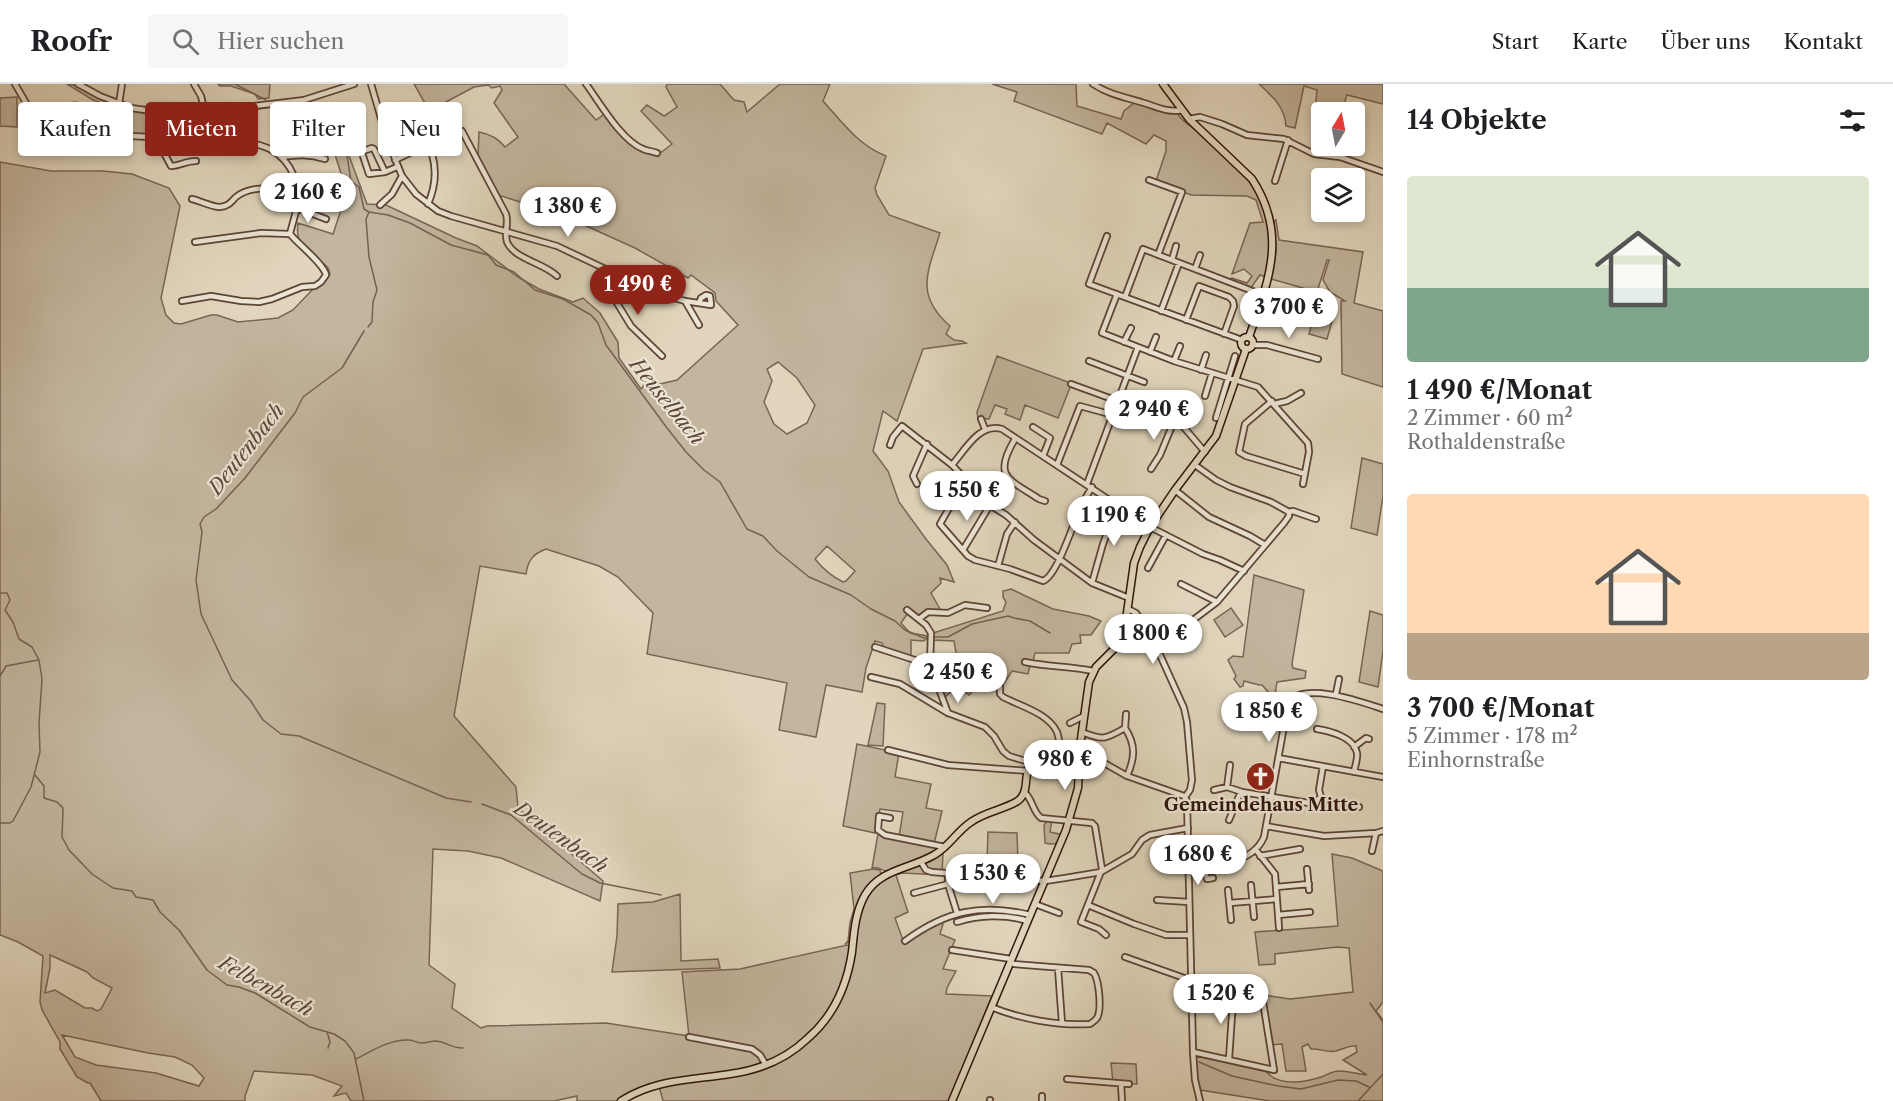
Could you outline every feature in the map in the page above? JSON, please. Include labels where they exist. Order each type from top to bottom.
[{"type":"main road","points":[[1163,84],[1189,119],[1245,171],[1260,190],[1271,220],[1272,261],[1249,337]]},
{"type":"main road","points":[[1246,349],[1241,345],[1242,340],[1249,337]]},
{"type":"main road","points":[[1246,349],[1250,349],[1253,345],[1253,340],[1249,337]]},
{"type":"main road","points":[[952,1101],[1013,962],[1069,821],[1078,788],[1080,750],[1089,682],[1093,671],[1121,640],[1125,630],[1134,563],[1150,527],[1205,452],[1220,426],[1246,349]]},
{"type":"main road","points":[[621,1101],[640,1090],[661,1083],[731,1074],[766,1065],[793,1051],[808,1038],[833,1009],[843,988],[858,913],[869,889],[884,876],[921,862],[945,847],[972,821],[1016,802],[1024,792],[1032,763],[1042,756],[1080,750]]},
{"type":"street","points":[[15,84],[33,111],[53,114],[60,133],[65,133],[67,129],[79,128],[110,135],[145,137]]},
{"type":"street","points":[[78,84],[114,102]]},
{"type":"street","points":[[119,102],[122,84]]},
{"type":"street","points":[[194,84],[202,102]]},
{"type":"street","points":[[258,107],[297,102],[341,86],[354,84]]},
{"type":"street","points":[[371,84],[397,167],[416,194],[428,204],[451,216],[557,246],[656,293],[699,303]]},
{"type":"street","points":[[586,84],[610,118],[630,140],[644,149],[657,153]]},
{"type":"street","points":[[1093,84],[1102,90],[1156,108],[1168,111],[1182,110]]},
{"type":"street","points":[[1189,119],[1200,117],[1247,135],[1288,141],[1314,154],[1340,157],[1383,172]]},
{"type":"street","points":[[462,131],[506,214],[508,220],[506,239],[514,250],[550,268],[557,276]]},
{"type":"street","points":[[1275,180],[1288,141]]},
{"type":"street","points":[[258,146],[272,150],[291,170],[296,184],[297,208],[290,234]]},
{"type":"street","points":[[385,172],[375,149],[363,151],[369,174],[385,172],[397,167]]},
{"type":"street","points":[[281,157],[299,154],[325,159]]},
{"type":"street","points":[[165,156],[171,166],[186,161],[196,161]]},
{"type":"street","points":[[395,160],[404,156]]},
{"type":"street","points":[[428,204],[434,181],[432,156]]},
{"type":"street","points":[[380,205],[392,194],[402,177]]},
{"type":"street","points":[[1149,180],[1182,192],[1158,255]]},
{"type":"street","points":[[296,184],[327,187]]},
{"type":"street","points":[[192,199],[222,207],[244,192],[255,190],[280,190],[297,195]]},
{"type":"street","points":[[297,208],[326,219]]},
{"type":"street","points":[[182,301],[211,296],[259,302],[302,287],[315,286],[324,279],[325,270],[290,234],[261,233],[195,242]]},
{"type":"street","points":[[1107,236],[1089,284],[1242,340]]},
{"type":"street","points":[[1172,260],[1176,246]]},
{"type":"street","points":[[1125,297],[1143,249],[1263,295]]},
{"type":"street","points":[[1195,269],[1200,255]]},
{"type":"street","points":[[1161,311],[1179,263]]},
{"type":"street","points":[[608,270],[605,276],[606,285],[631,326],[662,356]]},
{"type":"street","points":[[1186,320],[1204,273]]},
{"type":"street","points":[[1199,286],[1229,297],[1233,301],[1234,306],[1224,334]]},
{"type":"street","points":[[1117,294],[1102,333],[1174,361],[1258,387],[1308,443],[1309,452],[1302,474],[1303,484]]},
{"type":"street","points":[[685,301],[699,325]]},
{"type":"street","points":[[1124,342],[1131,328]]},
{"type":"street","points":[[1150,352],[1156,337]]},
{"type":"street","points":[[1253,345],[1267,345],[1318,359]]},
{"type":"street","points":[[1174,361],[1180,346]]},
{"type":"street","points":[[965,480],[940,524],[975,560],[1043,581],[1048,579],[1064,550],[1081,507],[1138,347]]},
{"type":"street","points":[[1201,369],[1206,355]]},
{"type":"street","points":[[1216,417],[1235,356]]},
{"type":"street","points":[[1089,361],[1144,382]]},
{"type":"street","points":[[1205,396],[1212,373]]},
{"type":"street","points":[[1071,384],[1181,424],[1205,452]]},
{"type":"street","points":[[1302,393],[1287,401],[1273,403],[1245,424],[1239,452],[1302,474]]},
{"type":"street","points":[[1058,465],[1080,406],[1113,415]]},
{"type":"street","points":[[981,419],[985,429]]},
{"type":"street","points":[[1151,469],[1160,455],[1174,421]]},
{"type":"street","points":[[890,445],[902,426],[952,465],[990,505],[1016,522],[1034,540],[1092,583],[1129,598]]},
{"type":"street","points":[[1033,427],[1050,438],[1043,456]]},
{"type":"street","points":[[952,465],[985,429],[998,428],[1118,504],[1150,527],[1203,554],[1244,571]]},
{"type":"street","points":[[1015,439],[1004,468],[1006,476],[1045,501]]},
{"type":"street","points":[[917,484],[913,476],[927,444]]},
{"type":"street","points":[[1195,465],[1216,480],[1271,502],[1289,512],[1293,511],[1316,519]]},
{"type":"street","points":[[1175,490],[1209,517],[1265,545]]},
{"type":"street","points":[[1092,583],[1118,504]]},
{"type":"street","points":[[963,550],[990,505]]},
{"type":"street","points":[[1156,644],[1217,602],[1284,523],[1289,512]]},
{"type":"street","points":[[998,566],[1007,534],[1016,522]]},
{"type":"street","points":[[1148,568],[1166,535]]},
{"type":"street","points":[[1181,584],[1217,602]]},
{"type":"street","points":[[919,619],[928,612],[948,613],[965,605],[987,608]]},
{"type":"street","points":[[1128,609],[1136,613],[1156,644],[1180,698],[1187,722],[1192,780],[1190,790],[1185,797]]},
{"type":"street","points":[[907,610],[919,619],[931,633],[930,665],[948,713]]},
{"type":"street","points":[[1150,634],[1171,621]]},
{"type":"street","points":[[875,647],[930,665]]},
{"type":"street","points":[[1025,662],[1093,671]]},
{"type":"street","points":[[871,677],[900,684],[948,713],[985,727],[1009,756],[1032,763]]},
{"type":"street","points":[[1336,694],[1339,679]]},
{"type":"street","points":[[1000,687],[1000,694],[1003,697],[1050,722],[1057,733],[1061,752]]},
{"type":"street","points":[[1189,864],[1203,866],[1232,861],[1256,850],[1264,837],[1288,704],[1292,698],[1298,694],[1336,694],[1383,709]]},
{"type":"street","points":[[1126,714],[1125,728],[1134,748],[1127,777]]},
{"type":"street","points":[[1070,723],[1084,716]]},
{"type":"street","points":[[1082,732],[1101,739],[1111,737],[1125,728]]},
{"type":"street","points":[[1317,729],[1339,734],[1354,747],[1357,754],[1354,772]]},
{"type":"street","points":[[1354,747],[1366,738],[1369,739]]},
{"type":"street","points":[[888,750],[948,765],[1028,771]]},
{"type":"street","points":[[1080,750],[1127,777],[1185,797]]},
{"type":"street","points":[[1278,758],[1383,777]]},
{"type":"street","points":[[1227,787],[1230,765]]},
{"type":"street","points":[[1320,797],[1323,766]]},
{"type":"street","points":[[1214,790],[1227,787],[1242,792],[1312,803],[1320,797]]},
{"type":"street","points":[[1024,792],[1029,795],[1035,812],[1041,818],[1092,823],[1095,826],[1102,865],[1101,872],[1081,922],[1099,929],[1106,935]]},
{"type":"street","points":[[1228,820],[1242,792]]},
{"type":"street","points":[[1185,797],[1188,806],[1193,1052],[1195,1080],[1200,1101]]},
{"type":"street","points":[[1320,797],[1328,801],[1359,807]]},
{"type":"street","points":[[890,818],[879,816],[878,830],[885,835],[945,847]]},
{"type":"street","points":[[1266,826],[1324,836],[1383,831]]},
{"type":"street","points":[[921,862],[927,871],[1045,881],[1101,872],[1132,854],[1144,838],[1188,828]]},
{"type":"street","points":[[1372,851],[1376,833]]},
{"type":"street","points":[[1260,856],[1300,849]]},
{"type":"street","points":[[1256,850],[1275,874],[1279,928]]},
{"type":"street","points":[[1203,866],[1207,879],[1213,878]]},
{"type":"street","points":[[1276,887],[1309,887],[1307,869]]},
{"type":"street","points":[[948,873],[948,884],[957,913]]},
{"type":"street","points":[[914,893],[948,884]]},
{"type":"street","points":[[1251,885],[1254,917]]},
{"type":"street","points":[[1228,890],[1231,920]]},
{"type":"street","points":[[1230,903],[1277,899]]},
{"type":"street","points":[[1157,900],[1189,902]]},
{"type":"street","points":[[1035,904],[1059,913]]},
{"type":"street","points":[[1088,905],[1166,935],[1190,935]]},
{"type":"street","points":[[905,941],[935,922],[957,913],[991,909],[1029,918]]},
{"type":"street","points":[[1278,915],[1310,912]]},
{"type":"street","points":[[957,922],[974,917],[1029,918]]},
{"type":"street","points":[[952,950],[1013,962],[1089,970],[1094,973],[1098,983],[1099,1012],[1096,1020],[1090,1024],[1062,1023],[1012,1015],[992,1007]]},
{"type":"street","points":[[1125,957],[1263,1002],[1274,1070],[1193,1052]]},
{"type":"street","points":[[1058,968],[1062,1023]]},
{"type":"street","points":[[1229,1059],[1236,994]]},
{"type":"street","points":[[689,1037],[753,1049],[766,1065]]},
{"type":"street","points":[[1067,1079],[1129,1084]]},
{"type":"street","points":[[1121,1084],[1122,1101]]},
{"type":"shaded area","points":[[67,84],[76,86],[107,102],[93,100]]},
{"type":"shaded area","points":[[218,84],[270,84],[269,98],[258,99],[255,94]]},
{"type":"shaded area","points":[[414,84],[564,84],[596,120],[606,113],[640,150],[659,154],[672,144],[641,111],[647,105],[664,116],[677,107],[666,87],[667,84],[720,84],[734,100],[744,102],[747,112],[780,84],[830,84],[823,101],[867,146],[886,156],[875,188],[889,215],[940,233],[928,271],[928,293],[939,315],[950,326],[946,334],[954,340],[966,343],[923,349],[897,421],[883,411],[873,451],[888,471],[899,502],[947,565],[954,582],[940,578],[941,583],[931,593],[940,609],[939,613],[928,612],[918,617],[908,613],[901,623],[910,633],[929,638],[923,641],[911,640],[911,657],[884,648],[882,643],[875,641],[866,668],[862,692],[826,685],[816,737],[779,730],[787,683],[647,654],[653,613],[618,577],[599,566],[546,549],[532,558],[526,574],[480,566],[454,716],[516,787],[518,808],[603,881],[600,901],[501,858],[468,851],[433,849],[429,965],[455,984],[452,1008],[481,1028],[606,1023],[689,1036],[682,972],[740,969],[847,945],[850,947],[842,985],[826,1015],[807,1038],[781,1055],[754,1068],[670,1080],[618,1101],[577,1101],[577,1096],[554,1101],[351,1101],[346,1093],[334,1096],[342,1086],[312,1075],[254,1071],[245,1101],[101,1101],[90,1083],[77,1077],[60,1049],[60,1042],[42,1010],[40,1002],[43,956],[0,935],[0,162],[51,171],[103,171],[132,174],[169,188],[180,206],[161,298],[166,315],[174,323],[181,324],[211,315],[238,322],[278,318],[293,310],[313,289],[322,285],[330,274],[328,268],[302,244],[299,239],[298,223],[333,234],[347,192],[335,156],[349,156],[367,204],[386,205],[477,246],[518,277],[539,289],[573,302],[583,298],[600,313],[618,342],[619,358],[641,389],[649,379],[660,384],[677,380],[738,325],[716,301],[715,293],[691,275],[688,278],[635,248],[562,215],[498,195],[478,157],[479,132],[500,141],[505,147],[518,137],[494,103],[502,90],[500,86],[474,87],[446,102],[424,102]],"holes":[[[778,362],[797,378],[815,405],[807,423],[787,434],[774,424],[764,402],[772,381],[767,369]],[[827,546],[855,571],[846,581],[843,582],[835,577],[815,559]],[[50,955],[87,972],[93,978],[112,988],[101,1009],[97,1011],[85,1008],[55,990],[45,993]],[[62,1035],[175,1057],[192,1065],[204,1078],[199,1086],[156,1073],[96,1065],[75,1057]]]},
{"type":"shaded area","points":[[992,84],[1076,84],[1077,106],[1121,119],[1124,111],[1135,102],[1177,113],[1238,169],[1259,196],[1266,210],[1270,227],[1271,245],[1266,277],[1260,275],[1250,289],[1226,280],[1232,278],[1247,283],[1252,276],[1244,269],[1232,274],[1250,223],[1263,222],[1256,200],[1247,196],[1191,195],[1156,181],[1166,151],[1166,141],[1154,135],[1146,144],[1107,123],[1102,134],[1014,101],[1017,92]]},
{"type":"shaded area","points":[[1259,84],[1383,84],[1383,104],[1347,95],[1346,102],[1316,102],[1317,90],[1304,86],[1295,128],[1286,126],[1283,113],[1273,98]]},
{"type":"shaded area","points":[[17,97],[17,127],[0,126],[0,98]]},
{"type":"shaded area","points":[[133,110],[145,113],[145,136],[133,135]]},
{"type":"shaded area","points":[[1276,220],[1279,240],[1363,252],[1354,303],[1383,311],[1383,387],[1342,374],[1341,301],[1345,301],[1330,292],[1323,280],[1329,260],[1327,260],[1317,292],[1271,279],[1276,251],[1274,221]]},
{"type":"shaded area","points":[[1319,299],[1337,304],[1327,339],[1309,334]]},
{"type":"shaded area","points":[[997,356],[1071,385],[1058,418],[1025,405],[1020,420],[1005,414],[1007,409],[995,405],[989,419],[978,418],[977,412]]},
{"type":"shaded area","points":[[1362,458],[1383,464],[1383,496],[1377,535],[1351,528]]},
{"type":"shaded area","points":[[1254,575],[1304,590],[1292,664],[1293,668],[1306,671],[1305,678],[1277,682],[1275,695],[1270,694],[1262,685],[1244,681],[1243,686],[1240,687],[1234,679],[1236,676],[1228,660],[1233,656],[1243,657]]},
{"type":"shaded area","points":[[1011,589],[1053,609],[1089,616],[1101,621],[1091,635],[1080,635],[1081,643],[1072,644],[1069,653],[1035,653],[1028,674],[1012,671],[1003,685],[999,685],[987,676],[969,695],[957,686],[944,698],[931,667],[958,664],[954,641],[932,640],[933,633],[1003,611],[1006,602],[1003,591]]},
{"type":"shaded area","points":[[1231,608],[1243,625],[1225,637],[1214,620]]},
{"type":"shaded area","points":[[1370,611],[1383,615],[1383,651],[1378,687],[1359,682]]},
{"type":"shaded area","points":[[877,703],[885,704],[883,746],[868,745]]},
{"type":"shaded area","points":[[857,744],[899,753],[895,777],[931,784],[926,808],[942,811],[934,844],[899,837],[903,812],[880,809],[875,833],[843,826]]},
{"type":"shaded area","points":[[1048,820],[1052,820],[1050,832],[1061,836],[1055,844],[1045,843],[1044,825]]},
{"type":"shaded area","points":[[988,832],[1017,833],[1018,863],[987,861]]},
{"type":"shaded area","points":[[878,834],[941,847],[922,860],[885,871],[872,868]]},
{"type":"shaded area","points":[[943,853],[942,875],[902,873],[896,875],[908,912],[895,918],[904,943],[942,921],[940,934],[955,940],[943,969],[956,971],[946,994],[992,996],[949,1101],[663,1101],[659,1086],[733,1076],[796,1050],[838,1004],[858,917],[869,892],[885,877],[923,864]]},
{"type":"shaded area","points":[[1332,854],[1352,858],[1383,871],[1383,1002],[1376,1011],[1383,1020],[1383,1101],[1270,1101],[1200,1090],[1195,1054],[1264,1068],[1275,1078],[1290,1082],[1314,1079],[1336,1071],[1367,1075],[1343,1060],[1357,1052],[1356,1046],[1329,1051],[1311,1049],[1308,1044],[1302,1047],[1306,1071],[1286,1071],[1282,1044],[1271,1045],[1264,999],[1251,995],[1251,993],[1290,999],[1353,992],[1349,948],[1337,947],[1275,954],[1275,964],[1259,965],[1255,932],[1338,926]]},
{"type":"shaded area","points":[[880,870],[881,875],[867,888],[851,941],[845,944],[848,941],[854,909],[850,873]]},
{"type":"shaded area","points":[[680,894],[681,961],[718,959],[720,968],[612,972],[617,936],[618,904],[653,902]]},
{"type":"shaded area","points":[[1111,1063],[1136,1064],[1137,1084],[1113,1083]]},
{"type":"waterway","name":"Deutenbach","points":[[235,84],[266,100]]},
{"type":"waterway","name":"Deutenbach","points":[[347,156],[351,181],[359,187],[364,209],[369,212],[366,219],[369,257],[377,290],[373,302],[372,322],[368,327]]},
{"type":"waterway","name":"Heuselbach","points":[[369,212],[388,215],[410,223],[451,245],[488,255],[496,265],[514,272],[535,290],[563,299],[591,315],[598,323],[606,345],[667,428],[686,452],[720,482],[747,529],[763,536],[777,551],[809,577],[851,595],[871,609],[895,621],[905,630],[924,638],[928,637]]},
{"type":"waterway","name":"Deutenbach","points":[[364,331],[342,368],[303,397],[295,413],[245,478],[216,509],[204,517],[200,524],[202,532],[196,580],[201,614],[232,680],[250,700],[263,720],[281,734],[299,736],[446,798],[471,802]]},
{"type":"waterway","points":[[0,593],[7,593],[10,600],[5,610],[13,622],[19,639],[32,647],[39,660],[42,679],[40,752],[31,787],[13,821],[0,823]]},
{"type":"waterway","name":"Heuselbach","points":[[933,637],[948,637],[972,624],[1008,616],[1030,621],[1050,633]]},
{"type":"waterway","points":[[0,676],[6,666],[38,660]]},
{"type":"waterway","name":"Felbenbach","points":[[35,775],[44,786],[44,798],[57,802],[63,808],[62,837],[69,850],[92,874],[113,888],[132,891],[136,897],[153,900],[160,912],[179,930],[207,970],[227,985],[255,993],[310,1027],[334,1034],[345,1041],[354,1053],[364,1101]]},
{"type":"waterway","name":"Deutenbach","points":[[482,804],[511,815],[582,874],[600,883],[661,895]]},
{"type":"waterway","points":[[1370,1003],[1383,1022]]},
{"type":"waterway","points":[[327,1032],[330,1042],[328,1048]]},
{"type":"waterway","points":[[356,1059],[381,1046],[402,1040],[422,1043],[436,1041],[463,1048]]},
{"type":"waterway","points":[[1199,1062],[1232,1076],[1278,1086],[1301,1089],[1338,1080],[1356,1081],[1369,1087]]},
{"type":"waterway","points":[[1358,1101],[1383,1074]]},
{"type":"place","name":"Gemeindehaus Mitte","points":[[1261,776]]}]
